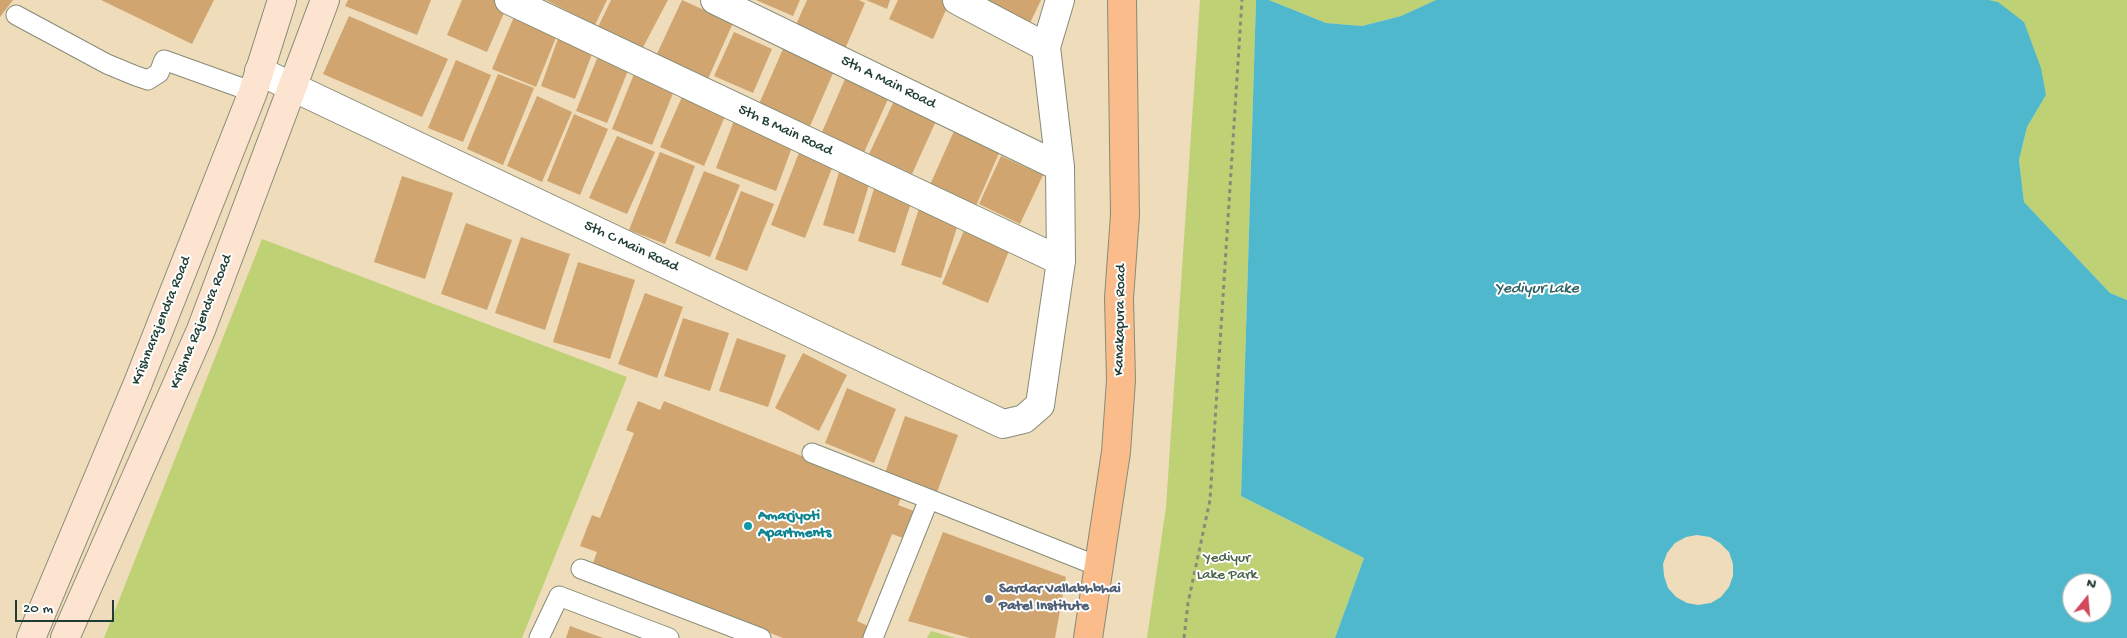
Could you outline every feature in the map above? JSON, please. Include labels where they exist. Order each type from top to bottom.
[{"type":"main road","name":"Krishnarajendra Road","points":[[31,638],[138,384],[256,82],[282,0]]},
{"type":"main road","name":"Krishna Rajendra Road","points":[[65,638],[201,330],[325,0]]},
{"type":"main road","name":"Kanakapura Road","points":[[1088,638],[1116,452],[1120,380],[1119,298],[1125,215],[1122,0]]},
{"type":"street","name":"5th B Main Road","points":[[509,0],[1061,261]]},
{"type":"street","name":"5th A Main Road","points":[[715,0],[1060,167]]},
{"type":"street","points":[[958,0],[1046,47]]},
{"type":"street","points":[[1060,0],[1046,47],[1060,167],[1061,261]]},
{"type":"street","name":"5th C Main Road","points":[[256,82],[293,86],[1003,424],[1024,419],[1040,405],[1061,261]]},
{"type":"lane","points":[[16,16],[107,64],[148,80],[159,74],[164,60],[256,82]]},
{"type":"lane","points":[[812,453],[1100,567]]},
{"type":"lane","points":[[873,638],[929,499]]},
{"type":"lane","points":[[581,569],[761,638]]},
{"type":"lane","points":[[539,638],[559,596],[669,638]]},
{"type":"path","points":[[1184,638],[1188,603],[1210,500],[1242,0]]},
{"type":"green space","name":"Yediyur Lake Park","points":[[1200,0],[1256,0],[1241,496],[1364,558],[1335,638],[1147,638],[1166,507]]},
{"type":"green space","points":[[1269,0],[1436,0],[1401,16],[1362,26],[1326,23]]},
{"type":"green space","points":[[1989,0],[2127,0],[2127,300],[2110,293],[2024,202],[2019,160],[2027,127],[2046,95],[1998,2]]},
{"type":"green space","points":[[262,239],[627,377],[522,638],[104,638]]},
{"type":"green space","points":[[931,631],[955,638],[927,638]]},
{"type":"water","name":"Yediyur Lake","points":[[1256,0],[1269,0],[1326,23],[1362,26],[1401,16],[1436,0],[1989,0],[1998,2],[2024,22],[2041,68],[2046,95],[2027,127],[2019,160],[2024,202],[2110,293],[2127,300],[2127,638],[1335,638],[1364,558],[1241,496]],"holes":[[[1697,535],[1710,537],[1729,552],[1733,564],[1733,576],[1729,587],[1721,597],[1711,603],[1698,605],[1687,603],[1676,597],[1668,588],[1663,564],[1667,553],[1675,543],[1686,537]]]},
{"type":"building","points":[[0,0],[13,0],[0,17]]},
{"type":"building","points":[[101,0],[214,0],[192,44]]},
{"type":"building","points":[[348,0],[431,0],[417,35],[345,6]]},
{"type":"building","points":[[462,0],[499,0],[508,4],[487,52],[447,35]]},
{"type":"building","points":[[546,0],[607,0],[595,25]]},
{"type":"building","points":[[611,0],[668,0],[641,51],[597,29]]},
{"type":"building","points":[[682,0],[733,23],[707,81],[655,58]]},
{"type":"building","points":[[756,0],[800,0],[793,16]]},
{"type":"building","points":[[807,0],[859,0],[865,3],[845,49],[795,27]]},
{"type":"building","points":[[866,0],[890,0],[887,9]]},
{"type":"building","points":[[898,0],[950,1],[933,39],[889,19]]},
{"type":"building","points":[[985,0],[1041,0],[1030,23]]},
{"type":"building","points":[[516,12],[559,30],[536,87],[492,69]]},
{"type":"building","points":[[349,16],[448,59],[422,117],[323,74]]},
{"type":"building","points":[[734,32],[772,49],[753,93],[714,76]]},
{"type":"building","points":[[560,33],[595,46],[575,99],[541,86]]},
{"type":"building","points":[[783,49],[834,71],[810,126],[759,104]]},
{"type":"building","points":[[600,51],[631,63],[607,123],[576,111]]},
{"type":"building","points":[[456,60],[491,75],[463,142],[428,128]]},
{"type":"building","points":[[636,69],[676,86],[652,145],[612,129]]},
{"type":"building","points":[[498,74],[534,88],[503,165],[467,149]]},
{"type":"building","points":[[845,79],[889,97],[862,157],[819,139]]},
{"type":"building","points":[[685,90],[728,109],[704,166],[660,147]]},
{"type":"building","points":[[537,96],[572,112],[542,182],[507,166]]},
{"type":"building","points":[[894,101],[936,121],[912,174],[869,154]]},
{"type":"building","points":[[574,114],[608,129],[580,195],[547,181]]},
{"type":"building","points":[[735,118],[795,139],[776,191],[716,168]]},
{"type":"building","points":[[954,131],[1000,151],[975,208],[929,187]]},
{"type":"building","points":[[617,136],[655,152],[627,214],[589,198]]},
{"type":"building","points":[[800,150],[834,163],[805,238],[771,225]]},
{"type":"building","points":[[660,152],[695,166],[665,244],[629,230]]},
{"type":"building","points":[[1001,156],[1043,175],[1020,224],[979,204]]},
{"type":"building","points":[[840,169],[871,178],[854,234],[823,225]]},
{"type":"building","points":[[704,171],[740,185],[710,257],[675,243]]},
{"type":"building","points":[[402,176],[453,193],[425,279],[374,262]]},
{"type":"building","points":[[876,182],[914,193],[895,253],[858,241]]},
{"type":"building","points":[[741,191],[774,204],[747,271],[715,259]]},
{"type":"building","points":[[919,208],[959,221],[941,278],[901,265]]},
{"type":"building","points":[[466,223],[512,240],[487,310],[441,294]]},
{"type":"building","points":[[967,223],[1013,241],[988,303],[942,284]]},
{"type":"building","points":[[521,237],[570,254],[545,330],[495,313]]},
{"type":"building","points":[[578,262],[635,280],[610,359],[553,342]]},
{"type":"building","points":[[645,293],[683,307],[657,378],[618,364]]},
{"type":"building","points":[[683,318],[729,333],[710,391],[664,376]]},
{"type":"building","points":[[737,338],[786,355],[768,407],[719,391]]},
{"type":"building","points":[[803,353],[847,375],[819,431],[775,408]]},
{"type":"building","points":[[847,388],[896,409],[874,463],[825,443]]},
{"type":"building","name":"Amarjyoti Apartments","points":[[638,401],[660,410],[664,401],[902,496],[898,505],[914,511],[903,538],[892,534],[857,621],[868,626],[863,638],[783,638],[593,563],[597,552],[580,546],[592,515],[600,518],[634,433],[626,430]]},
{"type":"building","points":[[905,416],[958,435],[936,495],[884,476]]},
{"type":"building","name":"Sardar Vallabhbhai Patel Institute","points":[[943,532],[1066,577],[1055,638],[970,638],[908,621]]},
{"type":"building","points":[[570,626],[603,638],[566,638]]},
{"type":"place","name":"Amarjyoti Apartments","points":[[748,526]]},
{"type":"place","name":"Sardar Vallabhbhai Patel Institute","points":[[989,599]]}]
